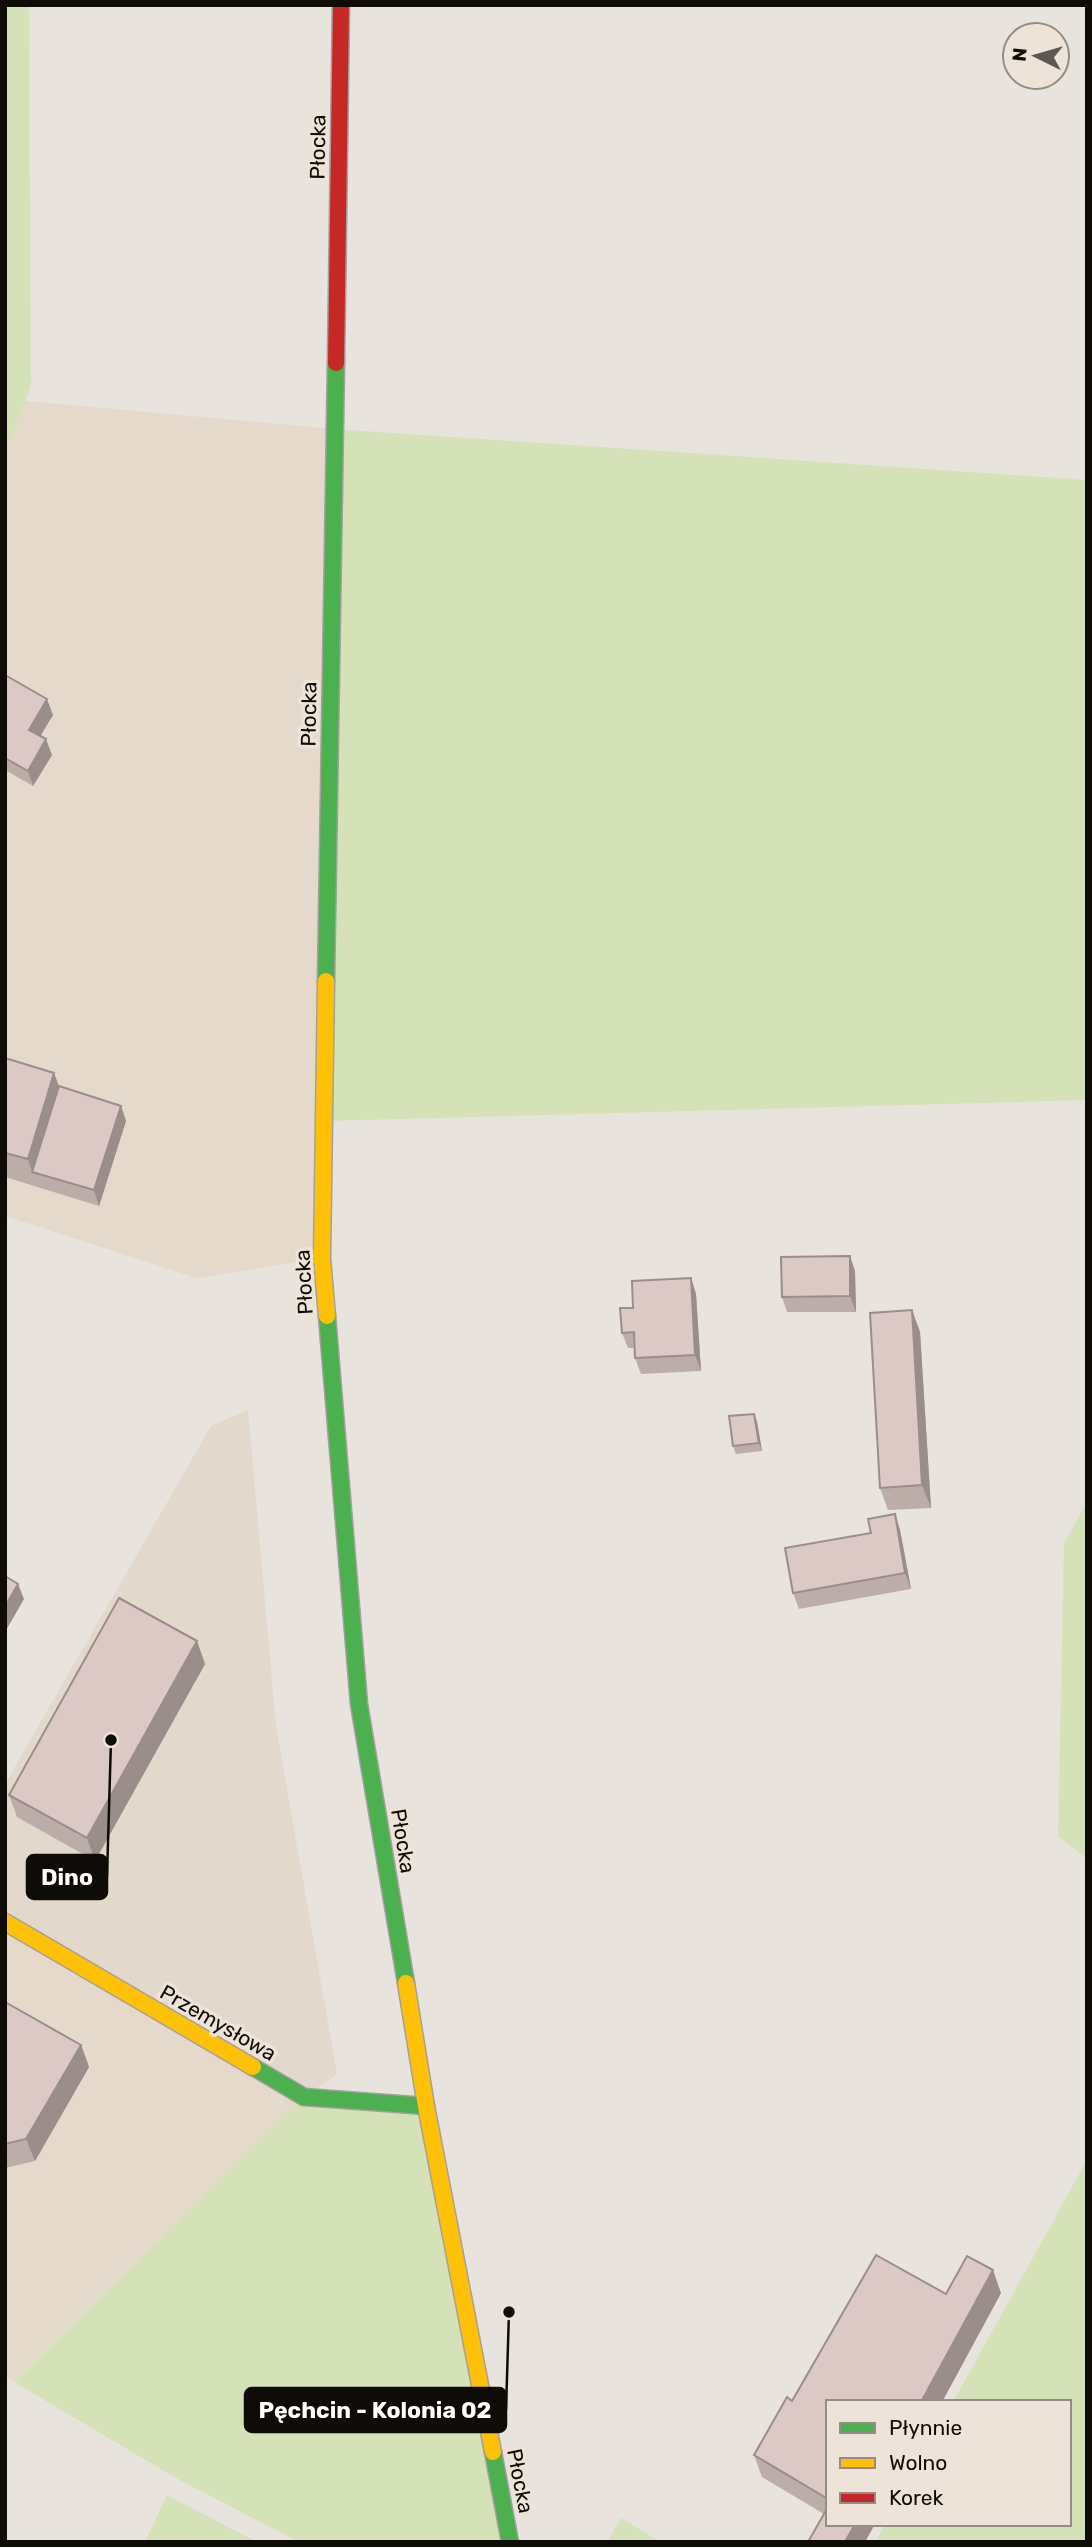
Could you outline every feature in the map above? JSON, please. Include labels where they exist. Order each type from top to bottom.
[{"type":"main road","name":"Płocka","points":[[341,5],[322,1258],[359,1704],[426,2106],[510,2542]]},
{"type":"main road","name":"Przemysłowa","points":[[5,1922],[304,2097],[426,2106]]},
{"type":"shaded area","points":[[26,401],[334,429],[322,1258],[197,1278],[5,1216],[5,451]]},
{"type":"shaded area","points":[[248,1410],[276,1726],[337,2074],[304,2097],[5,1922],[5,1784],[211,1426]]},
{"type":"shaded area","points":[[5,1922],[304,2097],[14,2381],[5,2377]]},
{"type":"green space","points":[[5,5],[29,5],[31,383],[5,451]]},
{"type":"green space","points":[[334,429],[1087,480],[1087,1100],[324,1121]]},
{"type":"green space","points":[[1087,1501],[1087,1859],[1058,1836],[1064,1544]]},
{"type":"green space","points":[[304,2097],[426,2106],[510,2542],[299,2542],[176,2478],[14,2382]]},
{"type":"green space","points":[[1087,2160],[1087,2542],[876,2542],[884,2526],[1071,2526],[1071,2400],[954,2400]]},
{"type":"green space","points":[[167,2495],[257,2542],[145,2542]]},
{"type":"green space","points":[[621,2518],[660,2542],[607,2542]]},
{"type":"building","points":[[5,675],[47,699],[29,730],[46,739],[28,771],[5,758]]},
{"type":"building","points":[[5,1058],[54,1073],[28,1159],[5,1153]]},
{"type":"building","points":[[59,1086],[121,1106],[94,1190],[32,1172]]},
{"type":"building","points":[[850,1256],[850,1296],[782,1297],[781,1257]]},
{"type":"building","points":[[691,1278],[695,1355],[635,1358],[634,1332],[622,1333],[620,1308],[633,1308],[632,1281]]},
{"type":"building","points":[[912,1310],[922,1485],[880,1488],[870,1313]]},
{"type":"building","points":[[754,1414],[759,1443],[733,1446],[729,1416]]},
{"type":"building","points":[[895,1514],[905,1573],[793,1593],[785,1548],[871,1533],[868,1519]]},
{"type":"building","points":[[5,1576],[18,1584],[5,1607]]},
{"type":"building","points":[[119,1598],[197,1641],[87,1838],[9,1795]]},
{"type":"building","points":[[5,2002],[81,2045],[26,2139],[5,2144]]},
{"type":"building","points":[[876,2255],[946,2294],[967,2256],[993,2270],[922,2400],[826,2400],[826,2498],[754,2455],[787,2397],[792,2401]]},
{"type":"building","points":[[826,2510],[826,2526],[854,2526],[845,2542],[808,2542]]},
{"type":"traffic: fast","points":[[326,981],[336,363]]},
{"type":"traffic: fast","points":[[327,1316],[359,1704],[406,1983]]},
{"type":"traffic: fast","points":[[253,2067],[304,2097],[426,2106]]},
{"type":"traffic: fast","points":[[493,2452],[510,2542]]},
{"type":"traffic: slow","points":[[326,981],[322,1258],[327,1316]]},
{"type":"traffic: slow","points":[[5,1922],[253,2067]]},
{"type":"traffic: slow","points":[[406,1983],[426,2106],[493,2452]]},
{"type":"traffic: jam","points":[[336,363],[341,5]]},
{"type":"place","name":"Dino","points":[[111,1740]]},
{"type":"place","name":"Pęchcin - Kolonia 02","points":[[509,2312]]}]
